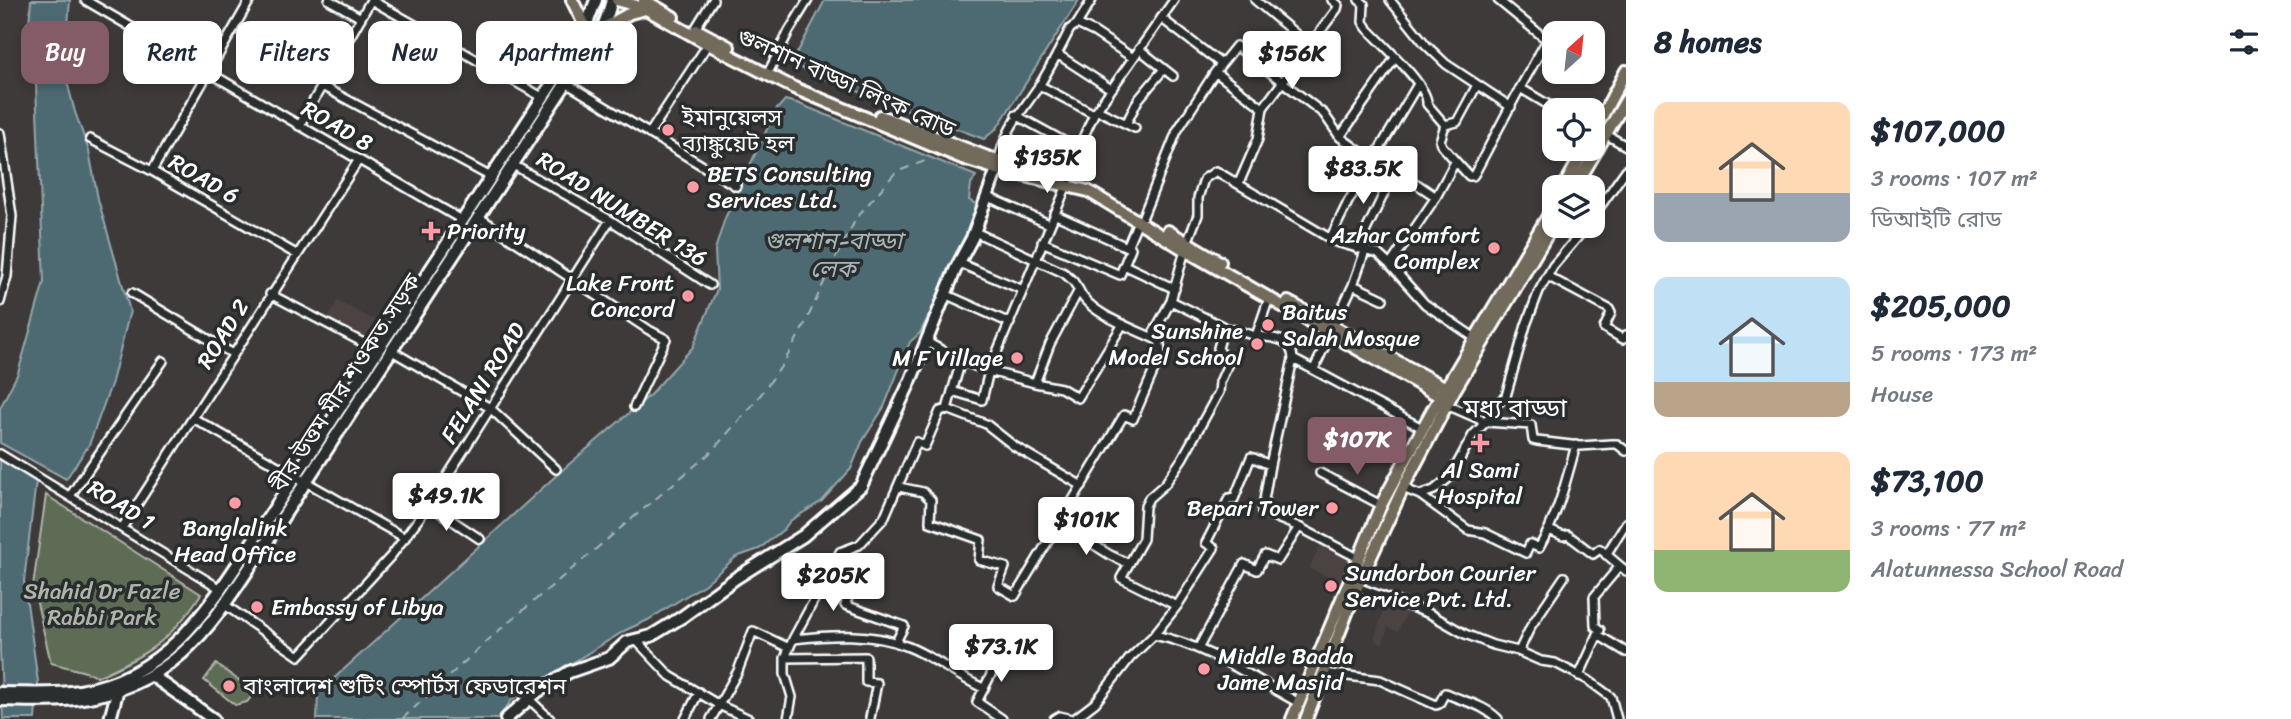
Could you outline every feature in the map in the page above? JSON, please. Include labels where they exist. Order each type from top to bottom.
[{"type":"main road","points":[[572,0],[582,21]]},
{"type":"main road","name":"বীর উত্তম মীর শওকত সড়ক","points":[[588,21],[596,0]]},
{"type":"main road","name":"বীর উত্তম মীর শওকত সড়ক","points":[[607,21],[614,0]]},
{"type":"main road","points":[[614,0],[645,3]]},
{"type":"main road","points":[[616,21],[645,3]]},
{"type":"main road","name":"গুলশান বাড্ডা লিংক রোড","points":[[645,3],[797,83],[998,165]]},
{"type":"main road","name":"গুলশান বাড্ডা লিংক রোড","points":[[645,3],[708,44],[794,88],[977,162],[1068,180],[1140,218],[1269,298],[1447,395]]},
{"type":"main road","points":[[1605,110],[1626,71]]},
{"type":"main road","name":"বীর উত্তম মীর শওকত সড়ক","points":[[117,685],[164,655],[221,589],[550,84]]},
{"type":"main road","name":"বীর উত্তম মীর শওকত সড়ক","points":[[42,697],[78,699],[117,685],[154,677],[192,646],[225,606],[565,84]]},
{"type":"main road","points":[[1582,175],[1626,100]]},
{"type":"main road","points":[[977,162],[986,172],[988,195]]},
{"type":"main road","points":[[506,719],[529,699],[569,672],[609,658],[627,642],[651,636],[803,536],[861,486],[975,232],[998,165]]},
{"type":"main road","points":[[462,220],[480,218]]},
{"type":"main road","points":[[1306,719],[1357,587],[1447,395],[1475,338],[1542,226]]},
{"type":"main road","points":[[1292,719],[1358,558],[1393,481],[1422,428],[1447,395],[1545,238]]},
{"type":"main road","name":"গুলশান বাড্ডা লিংক রোড","points":[[1186,246],[1331,331]]},
{"type":"main road","points":[[1393,481],[1404,487]]},
{"type":"main road","points":[[154,677],[213,719]]},
{"type":"main road","points":[[110,719],[117,685]]},
{"type":"main road","points":[[0,693],[42,697]]},
{"type":"main road","points":[[0,700],[42,697]]},
{"type":"street","name":"ROAD 8","points":[[85,0],[123,23]]},
{"type":"street","points":[[222,49],[250,0]]},
{"type":"street","points":[[329,0],[361,18]]},
{"type":"street","points":[[299,126],[371,0],[542,97]]},
{"type":"street","points":[[695,29],[713,0]]},
{"type":"street","points":[[771,69],[808,0]]},
{"type":"street","points":[[998,165],[1001,146],[1017,116],[1039,85],[1070,29],[1077,24],[1092,0]]},
{"type":"street","points":[[952,391],[982,400],[989,371],[1068,180],[1078,149],[1096,112],[1174,0]]},
{"type":"street","points":[[1255,0],[1309,45]]},
{"type":"street","points":[[1239,183],[1258,139],[1264,108],[1337,9],[1338,5],[1332,0]]},
{"type":"street","points":[[1390,0],[1426,45],[1446,64],[1511,107]]},
{"type":"street","points":[[1445,125],[1440,141],[1455,162],[1469,176],[1473,176],[1547,40],[1498,0]]},
{"type":"street","points":[[1364,1],[1363,22],[1418,84],[1427,97],[1429,107],[1445,125]]},
{"type":"street","points":[[771,69],[806,9]]},
{"type":"street","points":[[1161,18],[1220,62]]},
{"type":"street","points":[[1077,24],[1133,58]]},
{"type":"street","points":[[649,134],[708,44]]},
{"type":"street","points":[[1127,247],[1177,131],[1220,62],[1236,46],[1324,114],[1340,137],[1393,175],[1417,184],[1436,197]]},
{"type":"street","points":[[1139,49],[1173,76]]},
{"type":"street","points":[[1057,54],[1111,89]]},
{"type":"street","points":[[1340,137],[1395,58]]},
{"type":"street","points":[[1126,124],[1138,100],[1164,69]]},
{"type":"street","points":[[1215,72],[1264,108]]},
{"type":"street","name":"ROAD 8","points":[[222,82],[462,220]]},
{"type":"street","points":[[152,171],[202,84]]},
{"type":"street","points":[[568,84],[736,186]]},
{"type":"street","points":[[1330,239],[1418,84]]},
{"type":"street","points":[[1039,85],[1135,128]]},
{"type":"street","points":[[322,86],[491,177]]},
{"type":"street","points":[[1445,125],[1457,122],[1477,86]]},
{"type":"street","points":[[1520,89],[1542,101]]},
{"type":"street","points":[[1017,116],[1078,149]]},
{"type":"street","points":[[0,133],[12,216],[7,276],[0,302]]},
{"type":"street","points":[[1607,135],[1626,146]]},
{"type":"street","name":"ROAD 6","points":[[90,139],[152,171],[296,254]]},
{"type":"street","name":"ROAD 2","points":[[121,528],[358,161]]},
{"type":"street","points":[[1390,265],[1436,197],[1455,162]]},
{"type":"street","name":"ROAD NUMBER 136","points":[[514,166],[610,220],[710,285]]},
{"type":"street","points":[[1605,200],[1626,170]]},
{"type":"street","points":[[1156,336],[1171,301],[1186,246],[1199,212],[1198,198],[1204,179],[1216,171],[1330,239],[1378,254],[1425,304],[1475,338]]},
{"type":"street","points":[[1314,369],[1353,285],[1361,250],[1393,175]]},
{"type":"street","points":[[988,195],[1049,224]]},
{"type":"street","points":[[1042,242],[1119,275],[1124,265],[1131,248],[1054,214]]},
{"type":"street","points":[[480,218],[666,339],[634,407]]},
{"type":"street","name":"FELANI ROAD","points":[[225,606],[299,656],[405,538],[429,505],[610,220]]},
{"type":"street","points":[[899,487],[923,492],[931,500],[930,522],[981,540],[979,559],[1005,567],[998,586],[1015,596],[1124,415],[1133,419],[1160,359],[1160,344],[1156,336],[1123,324],[1082,300],[1073,281],[1064,273],[975,232]]},
{"type":"street","points":[[1420,495],[1434,490],[1450,477],[1474,435],[1509,390],[1526,325],[1548,275],[1577,238]]},
{"type":"street","points":[[0,243],[11,243]]},
{"type":"street","points":[[959,263],[1023,290]]},
{"type":"street","points":[[1124,265],[1175,289]]},
{"type":"street","points":[[1548,275],[1609,309],[1611,313],[1604,328],[1623,340],[1626,335]]},
{"type":"street","points":[[1353,285],[1382,299]]},
{"type":"street","points":[[1035,383],[1050,344],[1079,290]]},
{"type":"street","points":[[132,293],[233,354]]},
{"type":"street","points":[[270,294],[377,351]]},
{"type":"street","points":[[947,295],[1010,323]]},
{"type":"street","points":[[1256,336],[1269,298]]},
{"type":"street","points":[[1171,301],[1224,327],[1281,340],[1293,349],[1262,512],[1299,527],[1358,558]]},
{"type":"street","points":[[927,342],[961,361],[989,371],[1061,388],[1079,398],[1123,324]]},
{"type":"street","points":[[1177,606],[1121,578],[1143,538],[1145,506],[1149,498],[1165,484],[1182,459],[1219,392],[1228,364],[1217,348],[1224,327]]},
{"type":"street","points":[[392,351],[490,408],[556,469]]},
{"type":"street","points":[[1293,359],[1422,428]]},
{"type":"street","points":[[70,496],[163,361]]},
{"type":"street","points":[[947,409],[961,361]]},
{"type":"street","points":[[1447,395],[1486,422],[1527,424],[1533,427],[1535,441],[1576,445],[1617,444],[1626,451]]},
{"type":"street","points":[[788,719],[792,697],[785,674],[785,658],[793,639],[840,552],[859,545],[884,518],[917,442],[925,446],[940,411],[947,409],[986,424],[1014,446],[1082,486]]},
{"type":"street","points":[[193,418],[405,538]]},
{"type":"street","points":[[1404,487],[1420,495],[1469,530],[1485,533],[1525,553],[1530,544],[1539,548],[1559,509],[1576,445]]},
{"type":"street","name":"ROAD 1","points":[[0,454],[221,589]]},
{"type":"street","points":[[1054,719],[1059,716],[1073,719],[1095,703],[1130,658],[1154,635],[1177,606],[1214,548],[1206,544],[1229,498],[1234,499],[1251,457],[1270,465]]},
{"type":"street","points":[[1320,473],[1381,505]]},
{"type":"street","points":[[429,505],[480,539]]},
{"type":"street","points":[[1058,523],[1129,564]]},
{"type":"street","points":[[1606,555],[1626,523]]},
{"type":"street","points":[[1198,649],[1244,564],[1257,570],[1265,555],[1278,560],[1299,527]]},
{"type":"street","points":[[1549,530],[1563,536],[1569,535],[1593,554],[1599,548],[1623,569],[1594,597],[1595,626],[1600,630],[1579,676]]},
{"type":"street","points":[[840,552],[862,563],[845,605],[904,626],[896,642]]},
{"type":"street","points":[[1519,651],[1531,626],[1564,577]]},
{"type":"street","points":[[1357,587],[1430,614],[1465,634],[1493,645],[1555,663],[1611,697],[1616,719]]},
{"type":"street","points":[[711,719],[738,671],[753,631],[789,648]]},
{"type":"street","points":[[1154,635],[1178,640],[1198,649],[1299,703]]},
{"type":"street","points":[[1598,635],[1626,652]]},
{"type":"street","points":[[793,639],[871,638],[896,642],[983,688]]},
{"type":"street","points":[[635,639],[670,676],[749,719]]},
{"type":"street","points":[[1002,719],[991,716],[977,702],[1005,648]]},
{"type":"street","points":[[785,658],[866,657],[866,682],[877,683],[871,719]]},
{"type":"street","points":[[1324,673],[1380,680],[1436,705],[1445,694],[1478,705],[1498,719]]},
{"type":"street","points":[[684,719],[699,692]]},
{"type":"street","points":[[529,699],[550,719]]},
{"type":"shaded area","points":[[337,301],[378,322],[368,342],[327,321]]},
{"type":"shaded area","points":[[1323,540],[1352,557],[1341,583],[1309,568]]},
{"type":"shaded area","points":[[1386,602],[1409,609],[1398,631],[1388,628],[1382,644],[1374,640]]},
{"type":"green space","name":"Shahid Dr Fazle Rabbi Park","points":[[46,495],[201,594],[179,624],[156,645],[97,677],[51,663],[33,586]]},
{"type":"green space","name":"বাংলাদেশ শুটিং স্পোর্টস ফেডারেশন","points":[[216,664],[255,692],[247,702],[235,705],[204,680]]},
{"type":"water","points":[[31,0],[70,0],[68,21],[29,21]]},
{"type":"water","points":[[825,0],[1079,0],[997,128],[984,139],[810,73],[798,66],[796,55]]},
{"type":"water","points":[[68,84],[89,151],[98,199],[130,311],[112,382],[89,445],[66,479],[0,443],[0,408],[18,373],[44,282],[36,86]]},
{"type":"water","name":"গুলশান-বাড্ডা লেক","points":[[785,100],[976,176],[971,184],[969,200],[977,205],[966,235],[920,333],[910,342],[884,407],[862,442],[851,469],[822,501],[790,521],[759,549],[736,557],[705,584],[648,620],[531,685],[512,700],[497,719],[317,719],[318,693],[560,472],[649,396],[693,347],[717,289],[715,250],[725,218],[776,110]]},
{"type":"water","points":[[0,459],[36,481],[24,581],[38,682],[35,719],[3,719],[0,651]]},
{"type":"ferry route","points":[[402,719],[497,632],[710,453],[756,401],[783,364],[857,217],[896,172],[925,161]]},
{"type":"place","name":"ইমানুয়েলস ব্যাঙ্কুয়েট হল","points":[[668,130]]},
{"type":"place","name":"BETS Consulting Services Ltd.","points":[[693,187]]},
{"type":"place","name":"Priority","points":[[431,231]]},
{"type":"place","name":"Azhar Comfort Complex","points":[[1494,248]]},
{"type":"place","name":"Lake Front Concord","points":[[688,296]]},
{"type":"place","name":"Baitus Salah Mosque","points":[[1268,325]]},
{"type":"place","name":"Sunshine Model School","points":[[1257,344]]},
{"type":"place","name":"M F Village","points":[[1017,358]]},
{"type":"place","name":"Al Sami Hospital","points":[[1480,443]]},
{"type":"place","name":"Banglalink Head Office","points":[[235,503]]},
{"type":"place","name":"Bepari Tower","points":[[1332,508]]},
{"type":"place","name":"Sundorbon Courier Service Pvt. Ltd.","points":[[1331,586]]},
{"type":"place","name":"Embassy of Libya","points":[[257,607]]},
{"type":"place","name":"Middle Badda Jame Masjid","points":[[1204,669]]},
{"type":"place","name":"বাংলাদেশ শুটিং স্পোর্টস ফেডারেশন","points":[[229,686]]},
{"type":"district","name":"মধ্য বাড্ডা","points":[[1515,408]]}]
